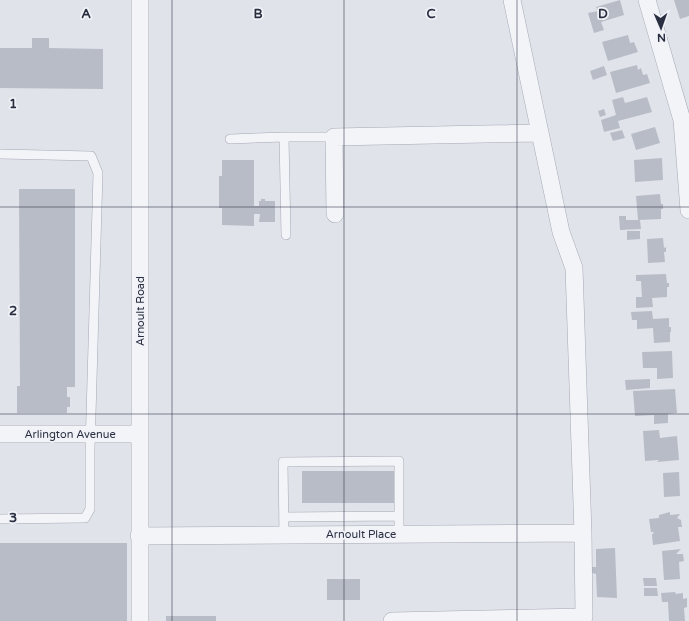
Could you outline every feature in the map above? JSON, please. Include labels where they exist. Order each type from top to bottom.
[{"type":"street","name":"Arnoult Road","points":[[140,0],[140,621]]},
{"type":"street","points":[[392,621],[584,617],[583,533],[574,268],[561,232],[512,0]]},
{"type":"street","points":[[647,0],[682,120],[689,210]]},
{"type":"street","points":[[336,214],[334,137],[540,133]]},
{"type":"street","name":"Arlington Avenue","points":[[0,434],[140,434]]},
{"type":"street","name":"Arnoult Place","points":[[139,536],[583,533]]},
{"type":"lane","points":[[284,137],[286,235]]},
{"type":"lane","points":[[230,139],[334,137]]},
{"type":"lane","points":[[0,154],[91,156],[98,173],[90,509],[85,518],[0,519]]},
{"type":"lane","points":[[284,535],[283,462],[399,461],[399,534]]},
{"type":"lane","points":[[284,517],[399,516]]},
{"type":"building","points":[[620,0],[624,15],[601,22],[604,30],[594,33],[588,13],[598,11],[596,7]]},
{"type":"building","points":[[674,0],[689,0],[689,16],[680,19]]},
{"type":"building","points":[[628,35],[630,43],[634,42],[638,52],[608,61],[602,42]]},
{"type":"building","points":[[32,38],[49,38],[49,48],[103,49],[103,89],[0,88],[0,48],[32,48]]},
{"type":"building","points":[[637,65],[638,70],[641,68],[643,75],[647,74],[650,83],[616,93],[610,72]]},
{"type":"building","points":[[604,66],[607,75],[593,80],[590,71]]},
{"type":"building","points":[[623,97],[625,103],[647,97],[652,112],[618,121],[620,128],[604,132],[601,120],[616,115],[612,100]]},
{"type":"building","points":[[604,109],[606,115],[600,117],[598,111]]},
{"type":"building","points":[[655,127],[660,143],[636,150],[631,134]]},
{"type":"building","points":[[622,130],[625,138],[613,141],[610,133]]},
{"type":"building","points":[[662,158],[663,180],[635,182],[634,160]]},
{"type":"building","points":[[222,160],[254,160],[254,206],[259,206],[259,201],[261,201],[261,199],[265,199],[265,201],[275,201],[275,222],[259,222],[260,214],[254,214],[254,226],[222,225],[222,208],[219,208],[219,176],[222,176]]},
{"type":"building","points":[[19,189],[75,189],[75,387],[67,387],[67,397],[70,397],[70,407],[67,407],[67,413],[17,413],[17,386],[20,386]]},
{"type":"building","points":[[660,194],[661,204],[663,204],[663,209],[661,209],[661,219],[638,220],[636,196]]},
{"type":"building","points":[[619,216],[626,216],[626,220],[640,220],[641,229],[620,230]]},
{"type":"building","points":[[627,231],[640,231],[640,239],[627,240]]},
{"type":"building","points":[[663,238],[664,248],[666,247],[666,252],[664,252],[665,262],[648,263],[647,239]]},
{"type":"building","points":[[666,274],[667,283],[669,283],[669,287],[667,287],[667,297],[652,298],[653,307],[636,308],[636,297],[642,297],[641,281],[636,281],[636,275]]},
{"type":"building","points":[[652,311],[653,319],[669,318],[669,327],[671,327],[670,342],[654,343],[653,328],[637,329],[637,320],[632,320],[631,312]]},
{"type":"building","points":[[672,351],[673,378],[657,379],[657,368],[643,368],[642,352]]},
{"type":"building","points":[[650,379],[650,388],[626,390],[625,380]]},
{"type":"building","points":[[675,389],[677,413],[668,414],[668,423],[654,424],[654,415],[635,416],[633,391]]},
{"type":"building","points":[[659,430],[660,438],[677,436],[679,460],[657,462],[659,460],[645,461],[643,431]]},
{"type":"building","points":[[302,471],[395,471],[395,503],[302,503]]},
{"type":"building","points":[[679,472],[680,496],[664,497],[663,473]]},
{"type":"building","points":[[670,512],[670,515],[680,514],[677,518],[681,520],[682,527],[678,527],[680,541],[653,545],[652,535],[654,532],[651,532],[649,519],[659,518],[659,515]]},
{"type":"building","points":[[0,543],[127,543],[127,621],[0,621]]},
{"type":"building","points":[[615,548],[617,598],[597,597],[596,574],[592,573],[592,567],[596,567],[596,549]]},
{"type":"building","points":[[681,549],[676,554],[683,554],[684,561],[679,562],[680,579],[664,580],[662,551]]},
{"type":"building","points":[[643,578],[656,578],[657,586],[644,586]]},
{"type":"building","points":[[327,579],[360,579],[360,600],[327,600]]},
{"type":"building","points":[[644,588],[657,588],[658,596],[644,596]]},
{"type":"building","points":[[675,592],[676,594],[683,593],[683,599],[687,598],[687,607],[684,608],[685,621],[669,621],[668,602],[662,602],[661,593]]},
{"type":"building","points":[[166,616],[216,616],[216,621],[166,621]]}]
